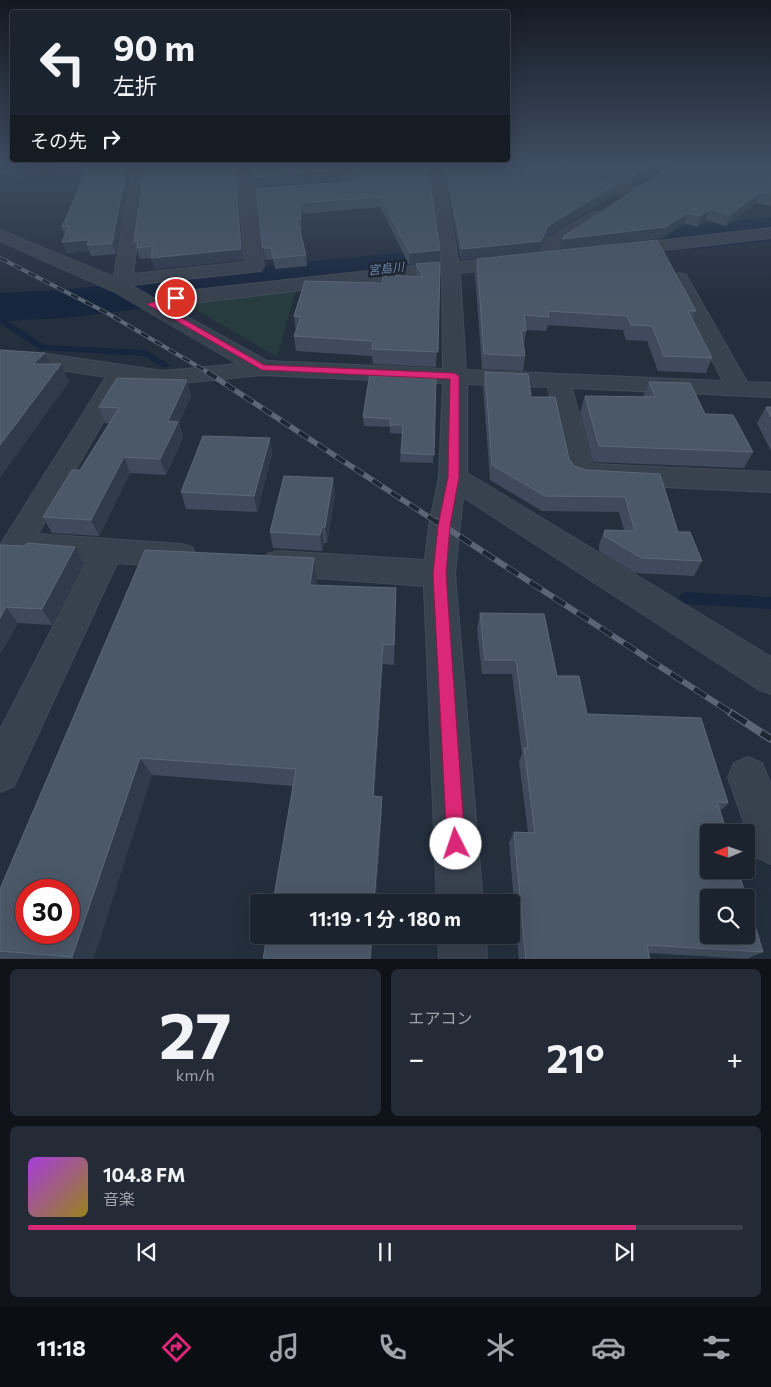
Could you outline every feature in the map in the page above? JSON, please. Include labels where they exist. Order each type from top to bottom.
[{"type":"street","points":[[117,283],[131,210]]},
{"type":"street","points":[[117,283],[256,267],[249,210]]},
{"type":"street","points":[[441,210],[450,262],[454,376],[453,477],[444,526],[439,574],[459,894]]},
{"type":"street","points":[[147,302],[425,269],[450,262],[540,248],[605,210]]},
{"type":"street","points":[[605,252],[771,233]]},
{"type":"street","points":[[0,234],[117,283],[262,368]]},
{"type":"street","points":[[450,262],[540,248],[566,256]]},
{"type":"street","points":[[679,279],[739,389]]},
{"type":"street","points":[[0,358],[47,361],[120,374],[163,378],[262,368],[771,390]]},
{"type":"street","points":[[120,374],[16,544],[205,558]]},
{"type":"street","points":[[558,381],[581,473],[771,482]]},
{"type":"street","points":[[453,477],[771,677]]},
{"type":"street","points":[[0,772],[107,551]]},
{"type":"street","points":[[254,561],[439,574]]},
{"type":"street","points":[[748,777],[771,842]]},
{"type":"street","points":[[462,944],[463,959]]},
{"type":"green space","points":[[296,290],[277,357],[188,305],[198,298]]},
{"type":"building","points":[[70,210],[118,210],[112,243],[87,245],[89,240],[62,242],[69,226],[62,227]]},
{"type":"building","points":[[139,210],[238,210],[241,249],[151,258],[153,246],[137,248],[138,241],[134,241]]},
{"type":"building","points":[[258,210],[299,210],[301,219],[297,219],[306,255],[273,258],[271,248],[263,248]]},
{"type":"building","points":[[387,210],[434,210],[440,250],[410,253]]},
{"type":"building","points":[[454,210],[574,210],[548,226],[541,241],[462,249]]},
{"type":"building","points":[[604,210],[709,210],[700,216],[688,213],[665,227],[563,239],[564,236]]},
{"type":"building","points":[[713,210],[737,210],[730,215]]},
{"type":"building","points":[[657,240],[696,311],[688,311],[712,358],[664,356],[652,326],[631,325],[627,316],[548,311],[549,317],[524,315],[526,331],[521,331],[525,356],[484,354],[477,259]]},
{"type":"building","points":[[440,262],[438,352],[372,349],[373,342],[371,341],[294,336],[301,317],[294,316],[305,281],[382,283],[383,275],[423,277],[416,264]]},
{"type":"building","points":[[0,350],[45,353],[33,364],[61,364],[0,445]]},
{"type":"building","points":[[485,372],[528,374],[531,397],[555,397],[569,459],[574,466],[586,470],[660,474],[678,532],[690,532],[702,561],[642,558],[604,536],[605,530],[635,531],[625,497],[545,496],[492,465]]},
{"type":"building","points":[[370,373],[436,376],[434,455],[401,453],[403,425],[390,425],[390,419],[363,417]]},
{"type":"building","points":[[117,378],[187,380],[168,421],[178,422],[160,459],[124,457],[91,520],[43,517],[72,470],[80,470],[119,408],[99,407]]},
{"type":"building","points":[[649,382],[690,383],[705,414],[733,415],[753,452],[599,446],[585,396],[655,397]]},
{"type":"building","points":[[766,407],[771,407],[771,417]]},
{"type":"building","points":[[203,436],[270,438],[254,496],[181,492]]},
{"type":"building","points":[[284,476],[333,478],[325,527],[322,527],[320,535],[270,532]]},
{"type":"building","points":[[27,543],[75,547],[42,609],[6,607],[0,618],[0,545],[25,546]]},
{"type":"building","points":[[145,550],[314,558],[310,585],[396,588],[394,645],[383,644],[373,796],[382,797],[375,894],[274,894],[296,769],[140,758],[80,934],[80,879],[15,879],[15,944],[76,944],[72,957],[0,951],[0,889]]},
{"type":"building","points":[[480,613],[544,614],[557,676],[579,676],[587,714],[701,718],[728,803],[717,802],[724,824],[700,824],[700,879],[741,879],[744,889],[700,889],[700,944],[755,944],[755,926],[763,952],[647,945],[650,959],[526,959],[514,832],[535,833],[524,748],[528,748],[516,660],[485,660]]},
{"type":"building","points":[[266,944],[371,944],[370,959],[263,959]]},
{"type":"waterway","name":"宮島川","points":[[0,307],[64,304],[263,280],[771,229]]},
{"type":"waterway","points":[[0,319],[43,348],[146,353],[165,365]]},
{"type":"waterway","points":[[686,598],[771,603]]},
{"type":"railway","points":[[0,258],[107,313],[209,373]]},
{"type":"railway","points":[[207,372],[438,523]]},
{"type":"railway","points":[[436,521],[733,714]]},
{"type":"railway","points":[[731,713],[771,739]]},
{"type":"route","points":[[176,298],[151,304],[262,368],[454,376],[453,477],[444,526],[439,574],[456,844]]}]
